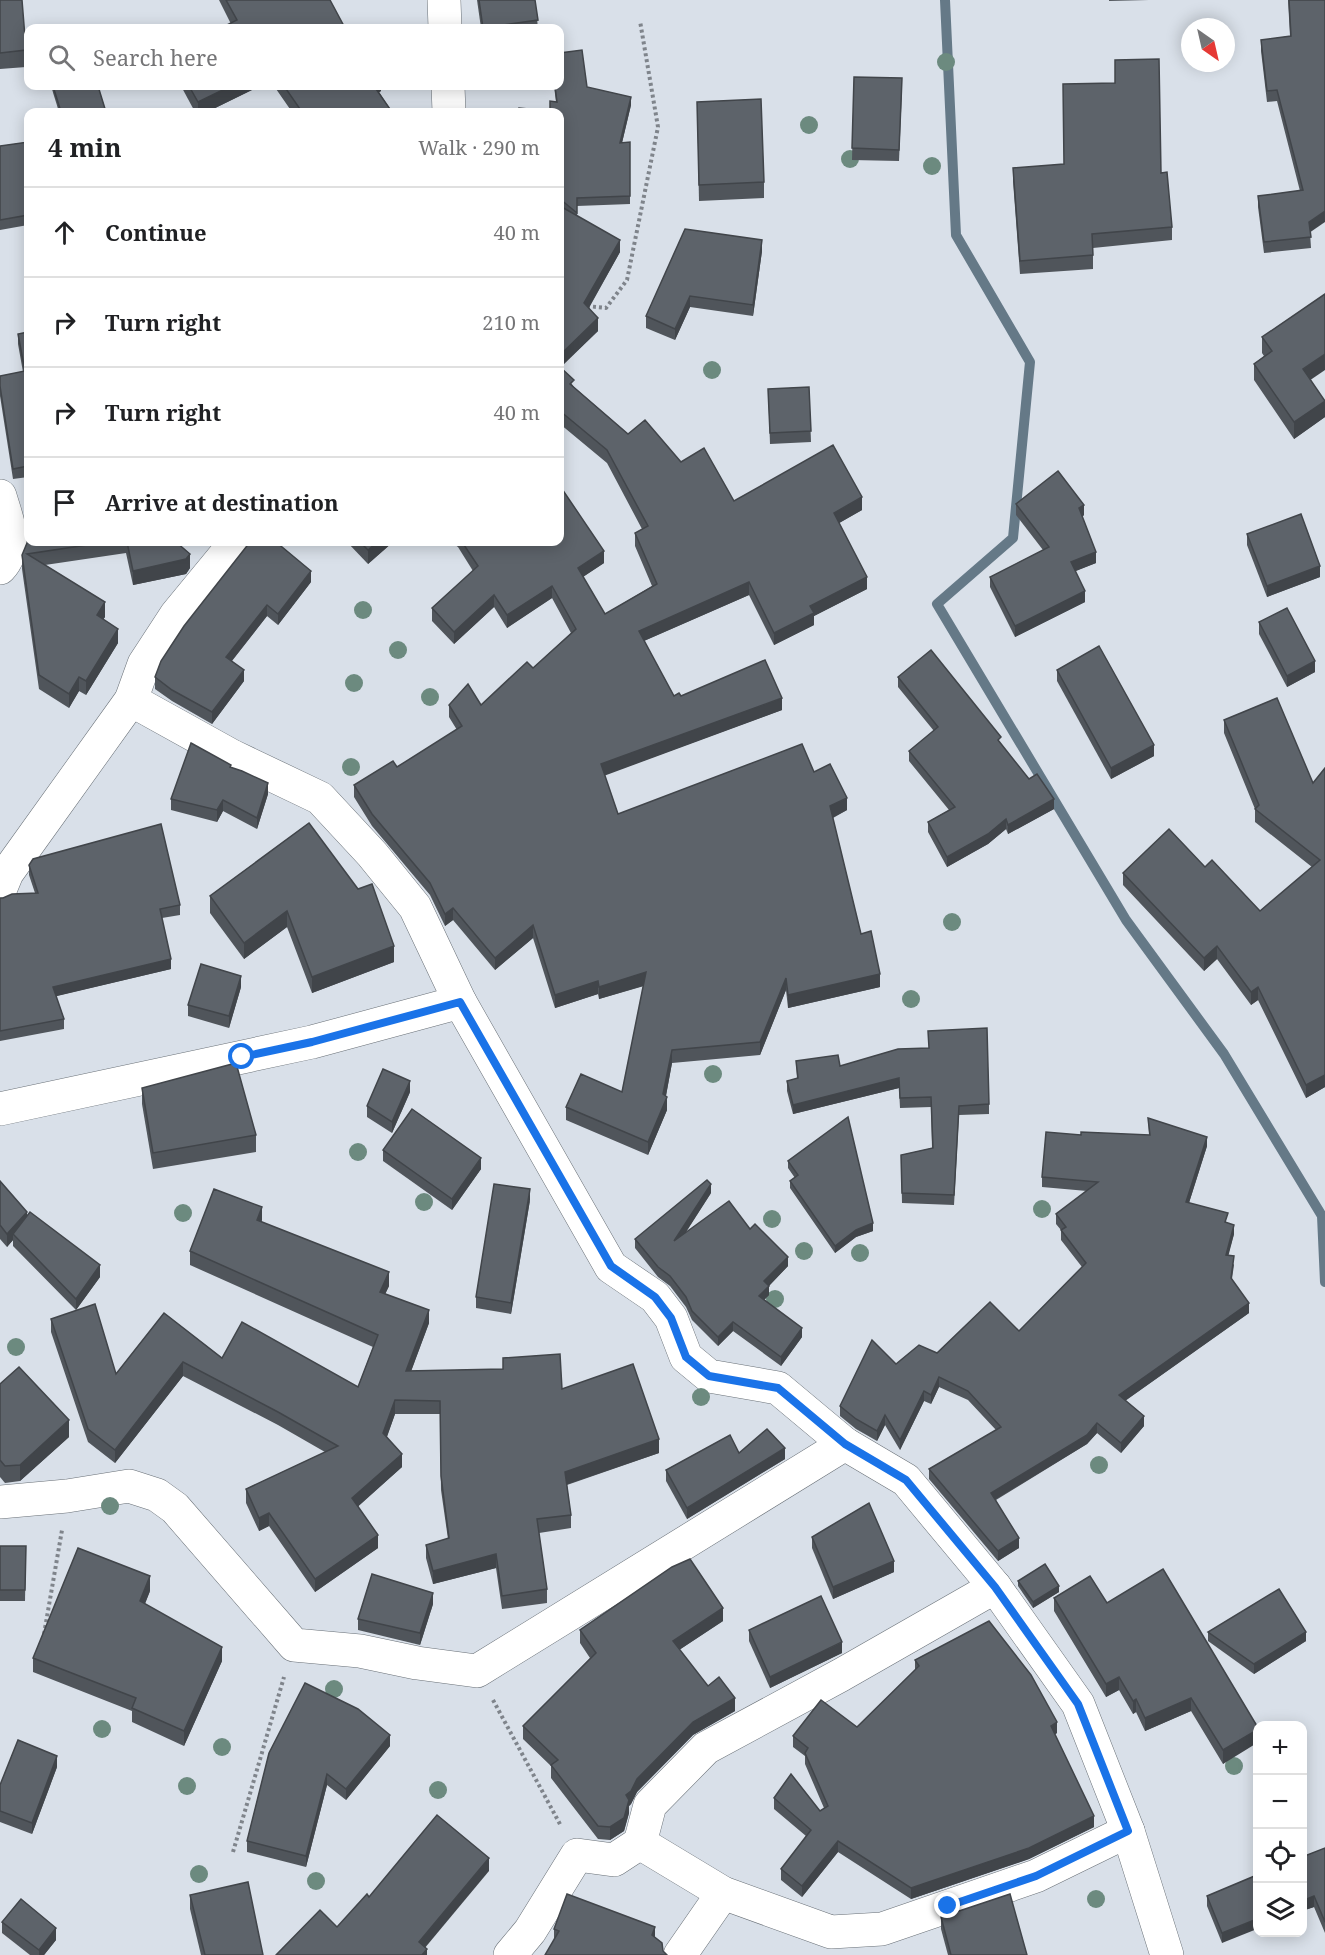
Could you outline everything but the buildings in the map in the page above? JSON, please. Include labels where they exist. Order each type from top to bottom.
[{"type":"street","points":[[444,0],[445,24]]},
{"type":"street","points":[[448,90],[449,108]]},
{"type":"street","points":[[0,496],[12,540],[8,560],[0,568]]},
{"type":"street","points":[[2,878],[131,700],[144,664],[176,615],[233,546]]},
{"type":"street","points":[[131,700],[232,756],[320,798],[372,854],[415,907],[460,1002],[611,1266],[655,1297],[671,1318],[686,1357],[709,1376],[778,1388],[845,1444],[906,1480],[995,1587],[1078,1704],[1128,1831],[1167,1955]]},
{"type":"street","points":[[0,1109],[312,1042],[460,1002]]},
{"type":"street","points":[[0,1502],[67,1496],[129,1486],[157,1494],[175,1508],[294,1645],[360,1651],[417,1663],[477,1671],[845,1444]]},
{"type":"street","points":[[510,1955],[530,1931],[577,1856],[614,1860],[640,1843],[650,1805],[706,1748],[841,1675],[995,1587]]},
{"type":"street","points":[[640,1843],[723,1893],[831,1932],[882,1929],[1036,1876],[1128,1831]]},
{"type":"street","points":[[680,1955],[723,1893]]},
{"type":"path","points":[[579,300],[588,306],[606,308],[627,280],[658,127],[640,21]]},
{"type":"path","points":[[42,1645],[67,1496]]},
{"type":"path","points":[[233,1852],[294,1645]]},
{"type":"path","points":[[477,1671],[577,1856]]},
{"type":"waterway","points":[[945,0],[956,235],[1030,362],[1013,538],[937,604],[1126,920],[1224,1054],[1322,1216],[1325,1282]]},
{"type":"route","points":[[242,1057],[312,1042],[460,1002],[611,1266],[655,1297],[671,1318],[686,1357],[709,1376],[778,1388],[845,1444],[906,1480],[995,1587],[1078,1704],[1128,1831],[1036,1876],[948,1906]]}]
